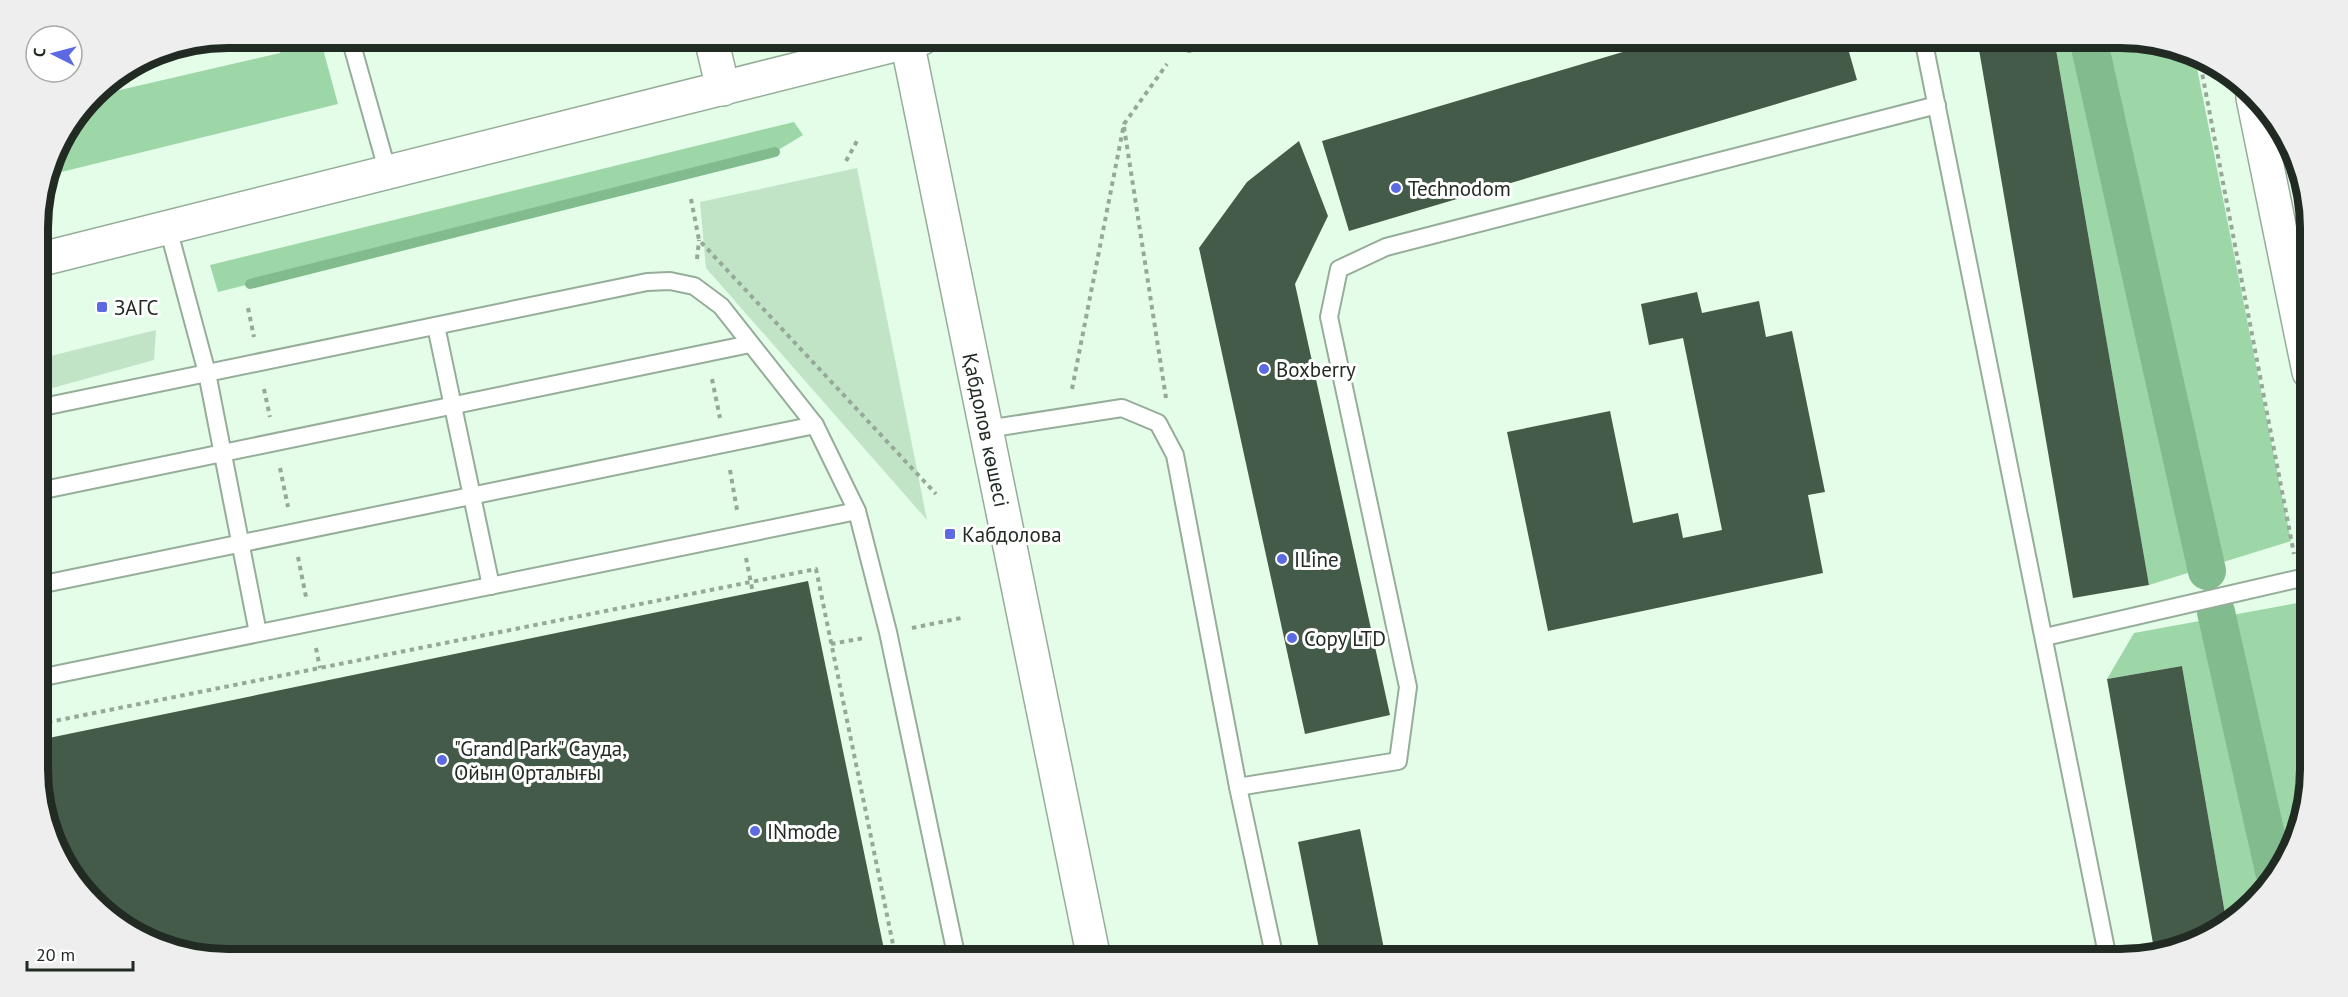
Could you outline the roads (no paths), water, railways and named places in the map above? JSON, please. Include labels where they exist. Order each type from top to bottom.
[{"type":"main road","points":[[713,48],[723,89]]},
{"type":"main road","points":[[48,258],[880,48]]},
{"type":"main road","name":"Қабдолов көшесі","points":[[916,48],[987,429],[1092,949]]},
{"type":"main road","points":[[2256,111],[2300,328]]},
{"type":"lane","points":[[354,48],[388,173]]},
{"type":"lane","points":[[1925,48],[2106,949]]},
{"type":"lane","points":[[1238,787],[1398,761],[1408,687],[1329,317],[1339,269],[1386,247],[1937,105]]},
{"type":"lane","points":[[168,228],[207,373],[258,633]]},
{"type":"lane","points":[[48,406],[646,282],[670,281],[694,286],[721,306],[815,425],[857,511],[888,632],[955,949]]},
{"type":"lane","points":[[436,326],[491,586]]},
{"type":"lane","points":[[48,489],[750,344]]},
{"type":"lane","points":[[987,429],[1122,408],[1158,423],[1175,455],[1238,787],[1273,949]]},
{"type":"lane","points":[[48,583],[815,425]]},
{"type":"lane","points":[[48,676],[857,511]]},
{"type":"lane","points":[[2045,637],[2300,579]]},
{"type":"waterway","points":[[2090,48],[2207,571]]},
{"type":"waterway","points":[[250,284],[775,152]]},
{"type":"waterway","points":[[2216,612],[2272,864]]},
{"type":"place","name":"Technodom","points":[[1396,188]]},
{"type":"place","name":"ЗАГС","points":[[102,307]]},
{"type":"place","name":"Boxberry","points":[[1264,369]]},
{"type":"place","name":"Кабдолова","points":[[950,534]]},
{"type":"place","name":"ILine","points":[[1282,559]]},
{"type":"place","name":"Copy LTD","points":[[1292,638]]},
{"type":"place","name":"\"Grand Park\" Сауда, Ойын Орталығы","points":[[442,760]]},
{"type":"place","name":"INmode","points":[[755,831]]}]
